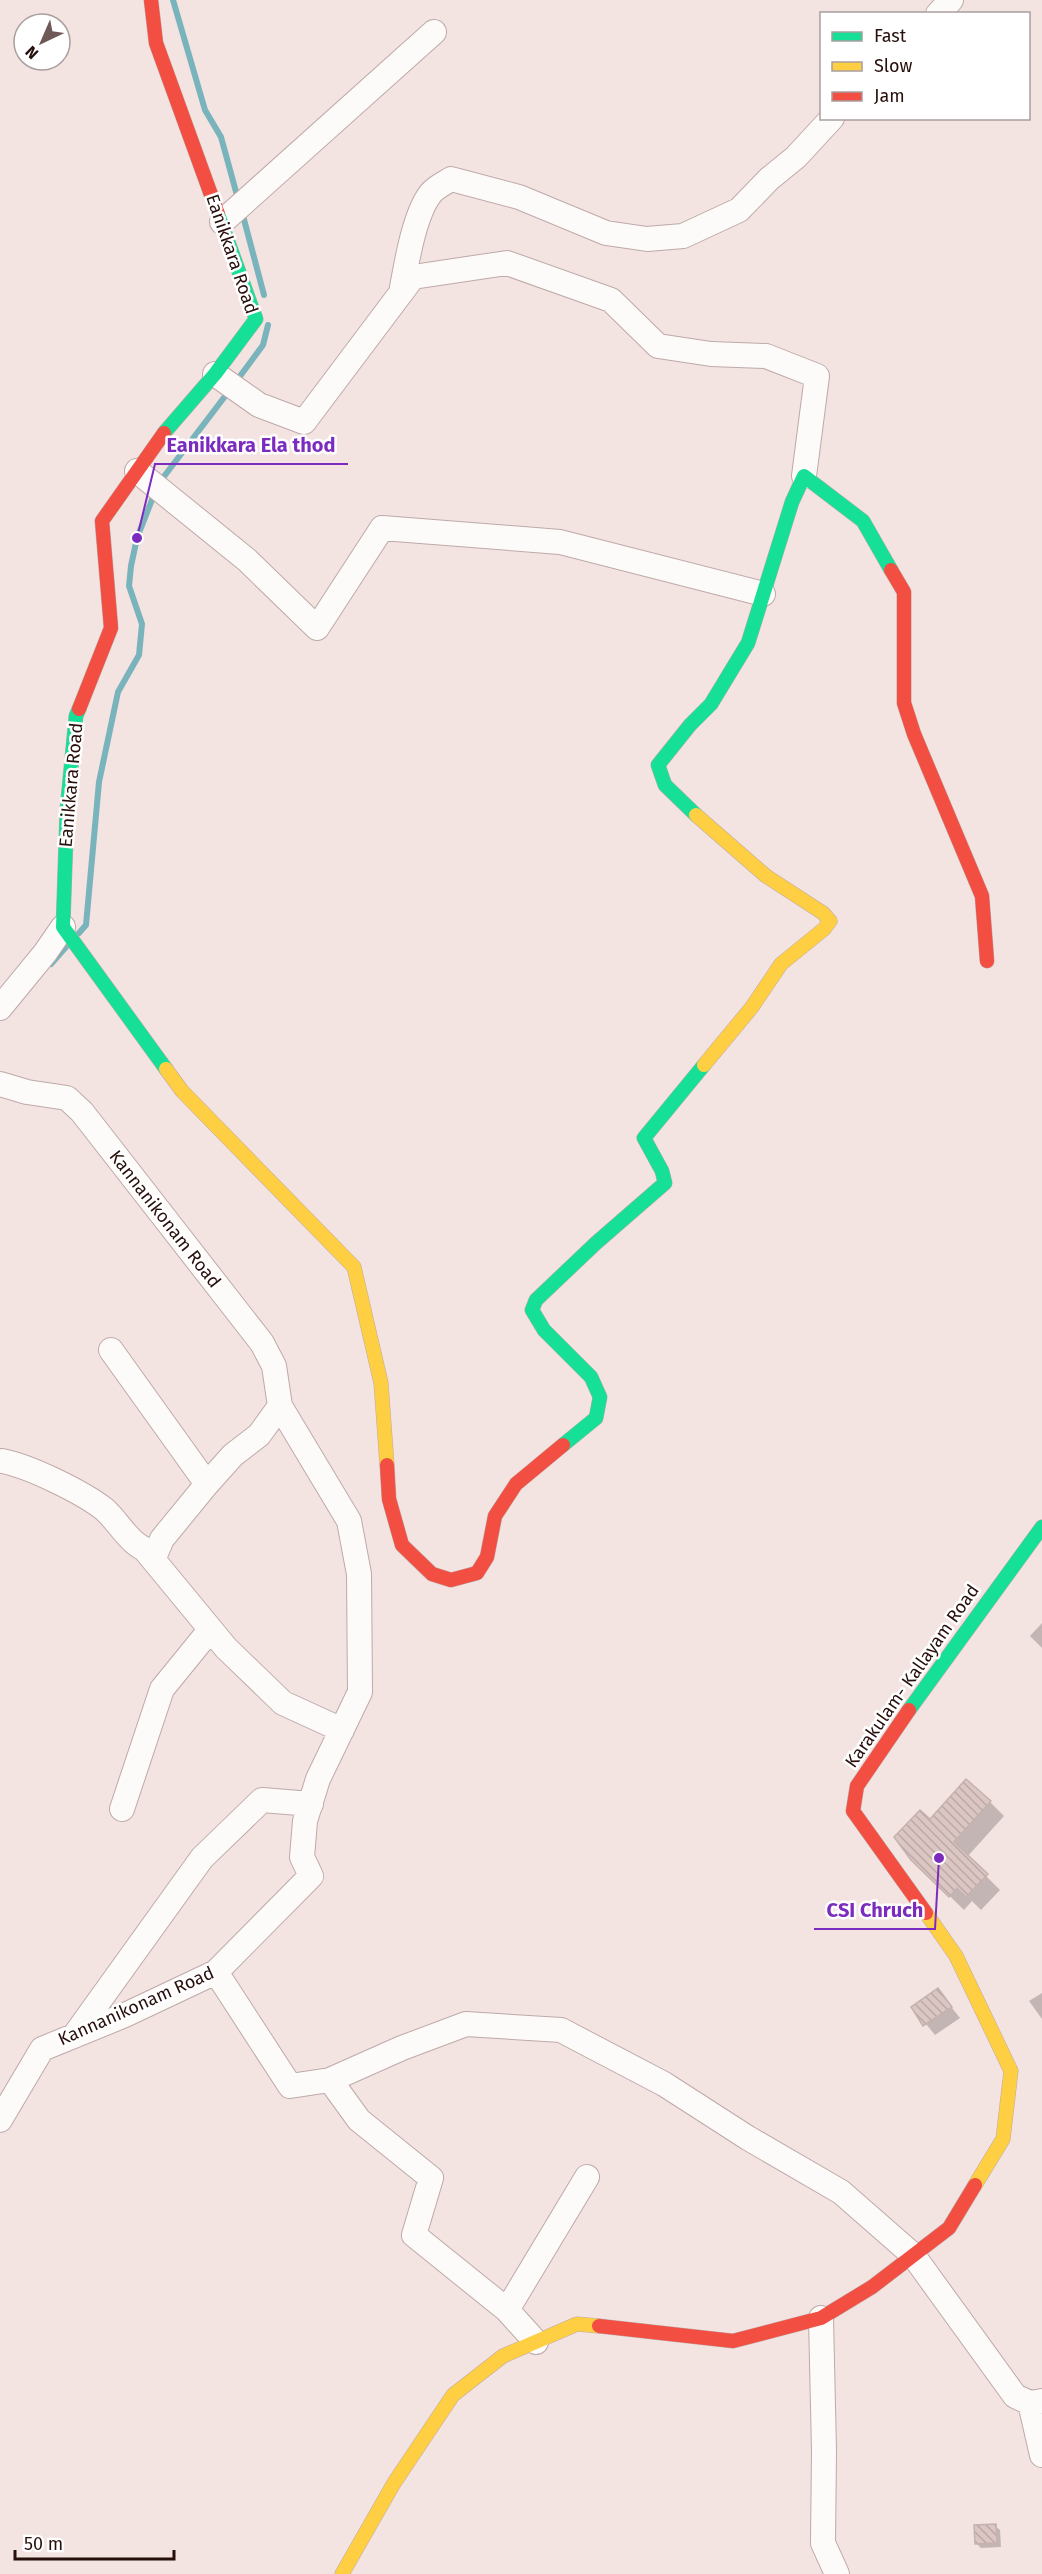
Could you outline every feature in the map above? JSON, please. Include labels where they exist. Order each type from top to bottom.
[{"type":"street","name":"Eanikkara Road","points":[[66,930],[67,809],[76,716],[111,628],[102,520],[171,423],[227,382],[256,319],[156,43],[151,0]]},
{"type":"street","points":[[940,12],[951,0]]},
{"type":"street","points":[[222,222],[434,32]]},
{"type":"street","points":[[400,295],[420,216],[432,192],[451,179],[519,197],[606,233],[647,239],[682,236],[739,210],[803,150],[830,120]]},
{"type":"street","points":[[0,1008],[66,930],[182,1090],[354,1267],[381,1383],[389,1499],[402,1545],[432,1574],[451,1580],[477,1573],[487,1557],[495,1516],[516,1484],[596,1418],[600,1397],[591,1377],[544,1330],[532,1310],[536,1300],[596,1243],[665,1183],[663,1171],[644,1138],[752,1007],[780,964],[824,929],[830,921],[823,913],[766,876],[684,804],[665,785],[658,765],[711,704],[748,644],[792,502],[804,476],[817,376],[766,356],[711,354],[658,346],[612,300],[507,263],[413,277],[304,422],[259,405],[227,382]]},
{"type":"street","points":[[137,471],[247,560],[317,628],[382,528],[560,542],[763,594]]},
{"type":"street","points":[[804,476],[863,521],[904,592],[904,704],[914,734],[982,896],[987,961]]},
{"type":"street","name":"Kannanikonam Road","points":[[0,1084],[27,1092],[67,1098],[82,1112],[262,1343],[274,1366],[280,1406],[349,1521],[358,1574],[360,1613],[358,1673],[360,1692],[318,1779],[302,1844],[302,1857],[311,1876],[216,1972],[125,2015],[42,2049],[0,2120]]},
{"type":"street","points":[[111,1350],[207,1484]]},
{"type":"street","points":[[146,1551],[156,1553],[162,1539],[207,1484],[232,1455],[259,1435],[280,1406]]},
{"type":"street","points":[[2,1461],[72,1488],[104,1510],[134,1543],[146,1551],[226,1648],[283,1703],[342,1730]]},
{"type":"street","name":"Karakulam- Kallayam Road","points":[[342,2574],[394,2483],[453,2395],[503,2356],[577,2324],[733,2341],[821,2318],[872,2287],[949,2228],[1003,2139],[1011,2070],[956,1956],[853,1810],[857,1786],[927,1683],[1042,1527]]},
{"type":"street","points":[[122,1809],[162,1689],[210,1630]]},
{"type":"street","points":[[74,2036],[202,1858],[262,1800],[311,1804]]},
{"type":"street","points":[[216,1972],[290,2085],[330,2079],[466,2024],[561,2030],[664,2084],[748,2138],[841,2192],[913,2255],[1015,2396],[1036,2402],[1042,2455]]},
{"type":"street","points":[[330,2079],[359,2120],[430,2178],[414,2235],[507,2310],[536,2342]]},
{"type":"street","points":[[507,2310],[587,2177]]},
{"type":"street","points":[[821,2318],[824,2451],[823,2543],[837,2574]]},
{"type":"building","points":[[966,1779],[991,1801],[954,1842],[988,1874],[966,1897],[957,1888],[949,1897],[911,1860],[894,1837],[920,1810],[930,1819]]},
{"type":"building","points":[[938,1988],[952,2007],[923,2026],[911,2007]]},
{"type":"building","points":[[996,2524],[997,2543],[975,2544],[974,2525]]},
{"type":"waterway","points":[[173,0],[205,110],[221,137],[238,199]]},
{"type":"waterway","points":[[242,212],[264,295]]},
{"type":"waterway","points":[[235,383],[263,345],[268,325]]},
{"type":"waterway","points":[[159,483],[229,391]]},
{"type":"waterway","points":[[79,933],[86,925],[99,782],[118,692],[139,655],[142,624],[129,586],[137,538],[155,492]]},
{"type":"waterway","points":[[51,964],[66,947]]},
{"type":"traffic: fast","points":[[164,433],[215,374],[256,319],[218,214]]},
{"type":"traffic: fast","points":[[696,815],[665,785],[658,765],[690,725],[711,704],[748,643],[792,502],[804,476],[863,521],[891,570]]},
{"type":"traffic: fast","points":[[79,709],[76,716],[67,809],[63,927],[166,1069]]},
{"type":"traffic: fast","points":[[563,1445],[596,1418],[600,1397],[591,1377],[544,1330],[532,1310],[536,1300],[596,1243],[665,1183],[662,1171],[644,1138],[704,1065]]},
{"type":"traffic: fast","points":[[909,1710],[1042,1527]]},
{"type":"traffic: slow","points":[[696,815],[766,876],[823,913],[830,921],[824,929],[781,964],[752,1007],[704,1065]]},
{"type":"traffic: slow","points":[[166,1069],[182,1091],[354,1267],[381,1383],[387,1465]]},
{"type":"traffic: slow","points":[[926,1913],[956,1956],[1011,2071],[1003,2139],[975,2185]]},
{"type":"traffic: slow","points":[[342,2574],[394,2483],[453,2395],[503,2356],[577,2324],[599,2326]]},
{"type":"traffic: jam","points":[[151,0],[156,43],[218,214]]},
{"type":"traffic: jam","points":[[79,709],[111,628],[102,521],[164,433]]},
{"type":"traffic: jam","points":[[891,570],[904,592],[904,703],[914,734],[982,896],[987,961]]},
{"type":"traffic: jam","points":[[387,1465],[389,1499],[402,1545],[432,1574],[451,1580],[477,1573],[487,1557],[495,1516],[516,1484],[563,1445]]},
{"type":"traffic: jam","points":[[909,1710],[857,1786],[853,1811],[926,1913]]},
{"type":"traffic: jam","points":[[599,2326],[733,2341],[821,2318],[872,2287],[949,2228],[975,2185]]},
{"type":"place","name":"Eanikkara Ela thod","points":[[137,538]]},
{"type":"place","name":"CSI Chruch","points":[[939,1858]]}]
